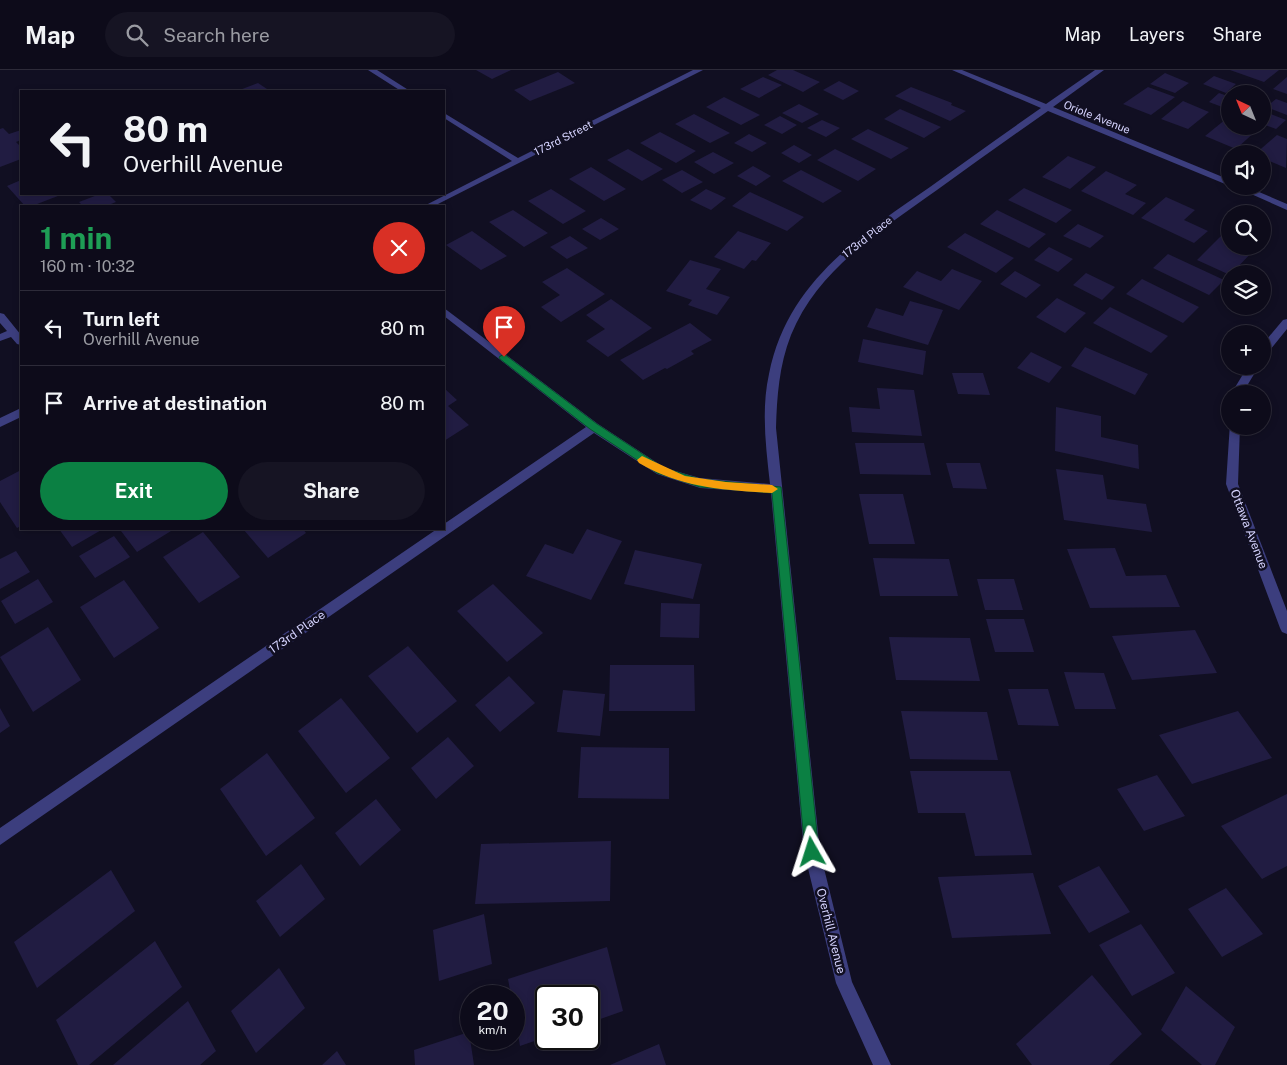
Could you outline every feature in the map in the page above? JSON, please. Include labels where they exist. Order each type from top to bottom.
[{"type":"street","points":[[372,70],[404,90]]},
{"type":"street","name":"173rd Street","points":[[430,205],[699,70]]},
{"type":"street","name":"Oriole Avenue","points":[[956,70],[1221,179]]},
{"type":"street","name":"173rd Place","points":[[777,490],[770,428],[774,374],[792,324],[800,307],[816,284],[835,262],[863,238],[1100,70]]},
{"type":"street","points":[[445,116],[518,161]]},
{"type":"street","points":[[1258,195],[1287,207]]},
{"type":"street","points":[[445,312],[594,427],[660,470],[684,480],[777,490]]},
{"type":"street","points":[[0,316],[20,341]]},
{"type":"street","points":[[1271,341],[1287,322]]},
{"type":"street","points":[[0,338],[13,332]]},
{"type":"street","points":[[0,423],[20,413]]},
{"type":"street","name":"173rd Place","points":[[445,530],[594,427]]},
{"type":"street","name":"Ottawa Avenue","points":[[1234,435],[1232,484],[1287,628]]},
{"type":"street","name":"Overhill Avenue","points":[[777,490],[812,852],[844,983],[882,1065]]},
{"type":"street","name":"173rd Place","points":[[0,836],[444,530]]},
{"type":"building","points":[[476,70],[511,70],[492,79]]},
{"type":"building","points":[[777,70],[793,70],[820,82],[803,92],[768,75]]},
{"type":"building","points":[[1230,70],[1279,70],[1264,82]]},
{"type":"building","points":[[558,72],[575,83],[530,101],[514,90]]},
{"type":"building","points":[[1165,73],[1189,83],[1175,93],[1150,84]]},
{"type":"building","points":[[1214,76],[1236,84],[1221,85],[1221,91],[1203,84]]},
{"type":"building","points":[[763,77],[782,85],[759,98],[740,89]]},
{"type":"building","points":[[1287,77],[1287,94],[1273,89]]},
{"type":"building","points":[[839,81],[859,91],[843,100],[823,90]]},
{"type":"building","points":[[258,83],[268,90],[240,90]]},
{"type":"building","points":[[911,87],[952,103],[951,105],[966,111],[950,121],[895,96]]},
{"type":"building","points":[[1148,87],[1175,97],[1151,115],[1123,104]]},
{"type":"building","points":[[1219,93],[1221,94],[1221,107],[1209,102]]},
{"type":"building","points":[[724,97],[760,115],[741,125],[706,107]]},
{"type":"building","points":[[1276,99],[1287,103],[1287,115],[1271,109],[1271,103]]},
{"type":"building","points":[[1183,101],[1209,112],[1188,129],[1161,119]]},
{"type":"building","points":[[799,104],[819,114],[802,123],[782,113]]},
{"type":"building","points":[[900,109],[941,127],[924,138],[884,119]]},
{"type":"building","points":[[694,114],[730,133],[710,143],[675,124]]},
{"type":"building","points":[[1271,114],[1286,120],[1276,129],[1271,127]]},
{"type":"building","points":[[780,116],[797,125],[782,134],[764,125]]},
{"type":"building","points":[[822,120],[840,128],[826,137],[807,128]]},
{"type":"building","points":[[1221,123],[1221,135],[1251,135],[1240,145],[1226,145],[1205,136]]},
{"type":"building","points":[[3,128],[9,134],[20,130],[20,140],[16,142],[20,146],[20,159],[0,167],[0,129]]},
{"type":"building","points":[[868,129],[909,148],[891,159],[851,139]]},
{"type":"building","points":[[660,132],[696,151],[676,163],[640,143]]},
{"type":"building","points":[[749,134],[767,143],[752,152],[734,143]]},
{"type":"building","points":[[1277,135],[1287,139],[1286,168],[1271,162],[1271,145],[1265,145]]},
{"type":"building","points":[[794,145],[812,155],[799,163],[781,153]]},
{"type":"building","points":[[628,149],[663,169],[642,181],[607,160]]},
{"type":"building","points":[[835,149],[876,169],[858,181],[817,160]]},
{"type":"building","points":[[713,152],[734,163],[714,174],[694,162]]},
{"type":"building","points":[[1068,156],[1096,167],[1070,189],[1042,177]]},
{"type":"building","points":[[753,166],[771,176],[756,186],[737,176]]},
{"type":"building","points":[[591,167],[626,189],[604,201],[569,179]]},
{"type":"building","points":[[682,170],[703,182],[682,193],[662,180]]},
{"type":"building","points":[[801,170],[842,191],[823,203],[782,181]]},
{"type":"building","points":[[1106,171],[1137,185],[1125,194],[1146,203],[1133,215],[1081,191]]},
{"type":"building","points":[[20,180],[20,195],[60,195],[35,205],[24,205],[7,186]]},
{"type":"building","points":[[1024,188],[1072,210],[1056,223],[1008,200]]},
{"type":"building","points":[[551,189],[586,211],[563,224],[528,201]]},
{"type":"building","points":[[706,189],[726,198],[711,210],[690,200]]},
{"type":"building","points":[[750,192],[804,217],[787,231],[732,206]]},
{"type":"building","points":[[97,195],[109,195],[116,202],[108,205],[82,205],[79,202]]},
{"type":"building","points":[[1166,197],[1195,210],[1184,220],[1208,231],[1194,243],[1141,218]]},
{"type":"building","points":[[513,210],[548,233],[524,247],[489,222]]},
{"type":"building","points":[[997,210],[1046,234],[1029,248],[980,224]]},
{"type":"building","points":[[601,218],[619,229],[600,240],[582,229]]},
{"type":"building","points":[[1078,224],[1104,236],[1090,248],[1063,236]]},
{"type":"building","points":[[472,231],[507,256],[481,270],[446,245]]},
{"type":"building","points":[[738,231],[771,243],[756,261],[752,260],[744,269],[714,257]]},
{"type":"building","points":[[965,233],[1014,258],[996,273],[947,247]]},
{"type":"building","points":[[570,236],[588,248],[567,259],[550,247]]},
{"type":"building","points":[[1221,236],[1221,255],[1249,255],[1240,265],[1221,265],[1221,271],[1197,260]]},
{"type":"building","points":[[1049,247],[1073,259],[1058,272],[1034,260]]},
{"type":"building","points":[[1168,254],[1221,279],[1221,283],[1209,295],[1153,268]]},
{"type":"building","points":[[690,260],[721,269],[706,289],[730,297],[717,315],[688,305],[692,300],[666,291]]},
{"type":"building","points":[[567,268],[605,294],[561,322],[541,307],[560,295],[542,282]]},
{"type":"building","points":[[952,269],[982,281],[959,310],[903,287],[917,271],[941,281]]},
{"type":"building","points":[[1015,271],[1041,285],[1026,298],[1000,284]]},
{"type":"building","points":[[1086,273],[1115,287],[1102,300],[1073,285]]},
{"type":"building","points":[[1142,279],[1199,307],[1183,323],[1126,294]]},
{"type":"building","points":[[1057,298],[1086,313],[1065,333],[1036,317]]},
{"type":"building","points":[[611,299],[652,328],[608,357],[586,341],[605,329],[586,315]]},
{"type":"building","points":[[910,301],[943,310],[928,345],[867,327],[876,308],[903,316]]},
{"type":"building","points":[[1110,307],[1168,336],[1151,353],[1093,323]]},
{"type":"building","points":[[690,323],[712,340],[691,351],[694,354],[667,369],[665,368],[643,380],[620,360]]},
{"type":"building","points":[[863,339],[926,351],[923,375],[858,362]]},
{"type":"building","points":[[1085,347],[1148,374],[1135,395],[1071,366]]},
{"type":"building","points":[[1031,352],[1062,367],[1049,383],[1017,368]]},
{"type":"building","points":[[952,373],[983,373],[990,395],[958,394]]},
{"type":"building","points":[[877,388],[914,390],[922,436],[852,432],[849,407],[880,409]]},
{"type":"building","points":[[445,389],[457,400],[448,406],[469,425],[445,440]]},
{"type":"building","points":[[1056,407],[1101,416],[1101,437],[1138,445],[1139,469],[1055,451]]},
{"type":"building","points":[[855,443],[924,443],[931,475],[860,474]]},
{"type":"building","points":[[946,463],[980,463],[987,489],[953,488]]},
{"type":"building","points":[[1056,469],[1103,475],[1107,499],[1146,504],[1152,532],[1064,520]]},
{"type":"building","points":[[20,471],[20,526],[17,528],[0,502],[0,481]]},
{"type":"building","points":[[859,494],[903,494],[915,544],[869,544]]},
{"type":"building","points":[[587,529],[622,541],[591,600],[526,576],[545,544],[573,554]]},
{"type":"building","points":[[60,530],[101,530],[72,547]]},
{"type":"building","points":[[170,530],[171,531],[137,552],[121,531]]},
{"type":"building","points":[[244,530],[304,530],[306,533],[268,558]]},
{"type":"building","points":[[203,532],[240,577],[199,603],[163,557]]},
{"type":"building","points":[[114,536],[130,557],[95,578],[79,556]]},
{"type":"building","points":[[1115,548],[1126,576],[1166,575],[1180,607],[1090,608],[1067,549]]},
{"type":"building","points":[[635,550],[702,564],[693,599],[624,584]]},
{"type":"building","points":[[16,551],[30,572],[0,589],[0,559]]},
{"type":"building","points":[[873,558],[949,559],[958,596],[880,596]]},
{"type":"building","points":[[38,579],[53,602],[15,624],[1,601]]},
{"type":"building","points":[[977,579],[1014,579],[1023,610],[985,610]]},
{"type":"building","points":[[124,580],[159,628],[114,658],[80,607]]},
{"type":"building","points":[[493,584],[543,633],[507,662],[457,611]]},
{"type":"building","points":[[661,603],[700,604],[699,638],[660,637]]},
{"type":"building","points":[[986,619],[1024,619],[1034,652],[995,652]]},
{"type":"building","points":[[48,627],[81,680],[33,712],[0,657]]},
{"type":"building","points":[[1195,630],[1217,673],[1132,680],[1112,636]]},
{"type":"building","points":[[889,637],[970,638],[980,681],[896,680]]},
{"type":"building","points":[[408,646],[457,701],[417,733],[368,676]]},
{"type":"building","points":[[610,665],[694,665],[695,711],[609,711]]},
{"type":"building","points":[[1064,672],[1104,673],[1116,709],[1075,709]]},
{"type":"building","points":[[509,676],[535,703],[500,732],[475,705]]},
{"type":"building","points":[[1008,689],[1048,689],[1059,726],[1018,725]]},
{"type":"building","points":[[563,690],[605,694],[600,736],[557,732]]},
{"type":"building","points":[[341,698],[390,758],[346,793],[298,731]]},
{"type":"building","points":[[0,708],[10,726],[0,733]]},
{"type":"building","points":[[901,711],[987,712],[998,760],[910,759]]},
{"type":"building","points":[[1238,711],[1272,758],[1192,784],[1159,735]]},
{"type":"building","points":[[448,737],[474,766],[436,799],[411,768]]},
{"type":"building","points":[[581,747],[669,748],[669,799],[578,798]]},
{"type":"building","points":[[267,753],[315,818],[266,856],[220,789]]},
{"type":"building","points":[[910,771],[1010,771],[1032,855],[975,856],[965,813],[918,813]]},
{"type":"building","points":[[1157,775],[1185,816],[1144,831],[1117,789]]},
{"type":"building","points":[[1287,794],[1287,866],[1262,879],[1221,826]]},
{"type":"building","points":[[376,799],[401,830],[360,866],[335,833]]},
{"type":"building","points":[[611,841],[610,901],[475,904],[481,844]]},
{"type":"building","points":[[301,864],[325,899],[280,937],[256,901]]},
{"type":"building","points":[[1099,866],[1130,912],[1089,933],[1058,886]]},
{"type":"building","points":[[111,870],[135,911],[37,988],[14,942]]},
{"type":"building","points":[[1033,873],[1051,934],[952,938],[938,877]]},
{"type":"building","points":[[1226,888],[1263,934],[1222,957],[1188,909]]},
{"type":"building","points":[[484,914],[492,964],[439,981],[433,930]]},
{"type":"building","points":[[1141,924],[1175,973],[1132,996],[1099,945]]},
{"type":"building","points":[[155,941],[182,987],[89,1065],[78,1065],[56,1020]]},
{"type":"building","points":[[607,947],[623,1011],[600,1019],[600,985],[535,985],[535,1041],[525,1044],[525,985],[509,985],[508,979]]},
{"type":"building","points":[[279,968],[305,1008],[256,1053],[231,1011]]},
{"type":"building","points":[[1092,975],[1142,1034],[1109,1065],[1032,1065],[1016,1044]]},
{"type":"building","points":[[1186,986],[1235,1027],[1215,1065],[1202,1065],[1161,1030]]},
{"type":"building","points":[[188,1001],[216,1051],[200,1065],[113,1065]]},
{"type":"building","points":[[460,1035],[460,1050],[472,1050],[474,1065],[415,1065],[414,1050]]},
{"type":"building","points":[[659,1044],[666,1065],[610,1065]]},
{"type":"building","points":[[337,1051],[346,1065],[322,1065]]},
{"type":"slow traffic","points":[[642,460],[684,480],[726,486],[772,489]]},
{"type":"route","points":[[504,357],[594,427],[660,470],[684,480],[700,483],[777,490],[812,852]]}]
